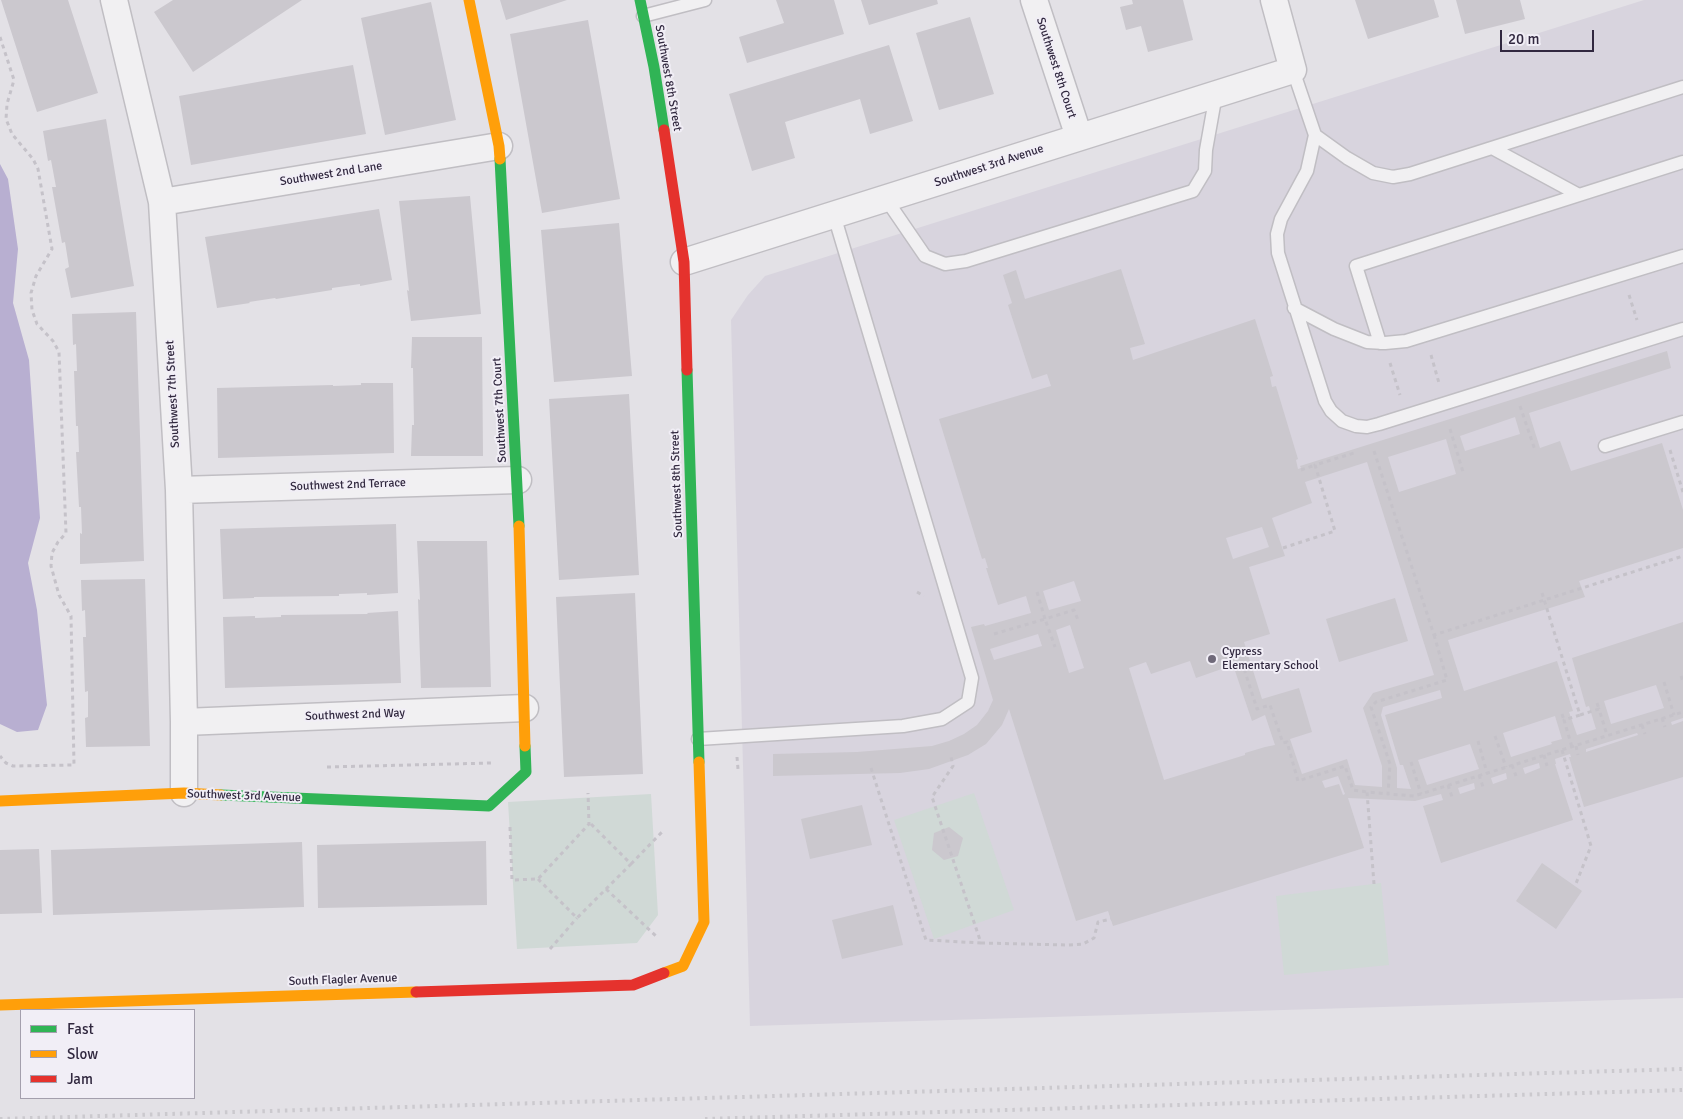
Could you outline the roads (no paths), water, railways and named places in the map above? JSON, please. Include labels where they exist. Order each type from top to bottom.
[{"type":"street","name":"Southwest 7th Court","points":[[468,0],[500,146],[518,480],[525,708],[526,772],[489,806]]},
{"type":"street","name":"Southwest 8th Street","points":[[640,0],[654,67],[684,262],[704,922],[683,966]]},
{"type":"street","name":"Southwest 8th Court","points":[[1034,0],[1079,137]]},
{"type":"street","points":[[1274,0],[1293,70]]},
{"type":"street","name":"Southwest 7th Street","points":[[117,1],[162,202],[179,490],[184,794]]},
{"type":"street","name":"Southwest 3rd Avenue","points":[[684,262],[1293,70]]},
{"type":"street","name":"Southwest 2nd Lane","points":[[162,202],[500,146]]},
{"type":"street","name":"Southwest 2nd Terrace","points":[[179,490],[518,480]]},
{"type":"street","name":"Southwest 2nd Way","points":[[184,722],[525,708]]},
{"type":"street","name":"Southwest 3rd Avenue","points":[[0,801],[184,794],[489,806]]},
{"type":"street","name":"South Flagler Avenue","points":[[0,1005],[633,985],[683,966]]},
{"type":"lane","points":[[644,16],[705,0]]},
{"type":"lane","points":[[1293,70],[1315,135],[1307,171],[1281,219],[1277,234],[1278,253],[1325,401],[1331,411],[1342,421],[1356,426],[1367,427],[1683,329]]},
{"type":"lane","points":[[1315,135],[1347,158],[1373,172],[1393,177],[1410,174],[1683,87]]},
{"type":"lane","points":[[886,199],[925,256],[945,264],[966,261],[1193,191],[1205,171],[1206,150],[1216,94]]},
{"type":"lane","points":[[1492,148],[1579,195]]},
{"type":"lane","points":[[1381,343],[1356,266],[1683,162]]},
{"type":"lane","points":[[698,739],[903,726],[942,720],[968,702],[972,678],[834,215]]},
{"type":"lane","points":[[1294,308],[1334,329],[1368,342],[1406,341],[1683,256]]},
{"type":"lane","points":[[1605,446],[1683,422]]},
{"type":"railway","points":[[0,1119],[1683,1069]]},
{"type":"railway","points":[[705,1119],[1683,1090]]},
{"type":"place","name":"Cypress Elementary School","points":[[1212,659]]}]
